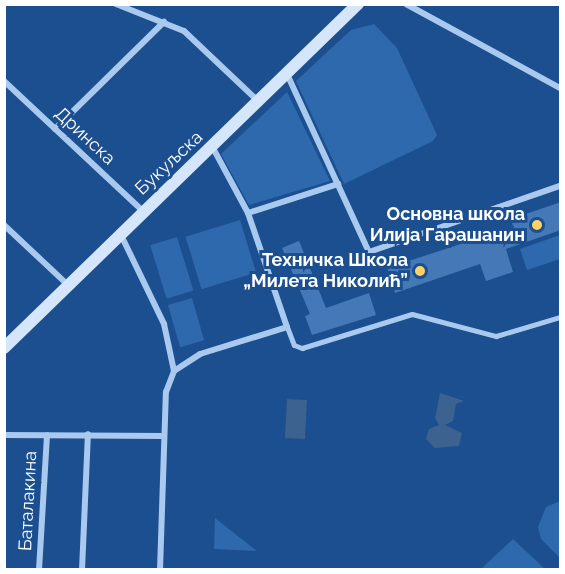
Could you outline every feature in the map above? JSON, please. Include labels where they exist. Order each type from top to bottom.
[{"type":"main road","name":"Букуљска","points":[[4,348],[213,148],[358,4]]},
{"type":"street","points":[[116,4],[184,31],[258,101]]},
{"type":"street","points":[[406,4],[561,88]]},
{"type":"street","points":[[55,129],[164,22]]},
{"type":"street","points":[[287,74],[369,252],[561,186]]},
{"type":"street","name":"Дринска","points":[[4,81],[144,212]]},
{"type":"street","points":[[213,148],[248,213],[294,345],[302,348],[412,314],[496,336],[560,318]]},
{"type":"street","points":[[248,213],[338,184]]},
{"type":"street","points":[[4,225],[69,286]]},
{"type":"street","points":[[120,235],[164,324],[174,371],[166,392],[160,570]]},
{"type":"street","points":[[174,371],[201,354],[287,327]]},
{"type":"street","points":[[82,570],[88,434]]},
{"type":"street","points":[[4,435],[165,436]]},
{"type":"street","name":"Баталакина","points":[[39,570],[47,435]]},
{"type":"shaded area","points":[[374,24],[397,48],[437,135],[433,141],[344,184],[296,81],[351,30]]},
{"type":"shaded area","points":[[287,92],[330,181],[249,205],[221,154]]},
{"type":"shaded area","points":[[240,220],[256,273],[202,289],[185,237]]},
{"type":"shaded area","points":[[560,235],[560,259],[527,270],[520,249]]},
{"type":"shaded area","points":[[177,237],[193,291],[167,299],[150,245]]},
{"type":"shaded area","points":[[192,298],[204,340],[180,347],[168,305]]},
{"type":"shaded area","points":[[440,393],[464,401],[456,404],[453,421],[445,425],[462,433],[459,446],[435,448],[426,439],[429,429],[439,425],[435,418]]},
{"type":"shaded area","points":[[287,399],[307,400],[305,439],[285,438]]},
{"type":"shaded area","points":[[560,501],[560,558],[541,539],[538,527],[546,507]]},
{"type":"shaded area","points":[[215,518],[257,551],[214,549]]},
{"type":"shaded area","points":[[513,539],[545,569],[481,569]]},
{"type":"building","points":[[561,202],[561,230],[506,249],[513,272],[486,281],[480,264],[395,293],[387,268],[513,227],[511,219]]},
{"type":"building","points":[[299,241],[326,308],[369,293],[376,315],[312,335],[305,316],[310,314],[282,248]]},
{"type":"place","name":"Основна школа Илија Гарашанин","points":[[537,225]]},
{"type":"place","name":"Техничка Школа „Милета Николић”","points":[[420,271]]}]
